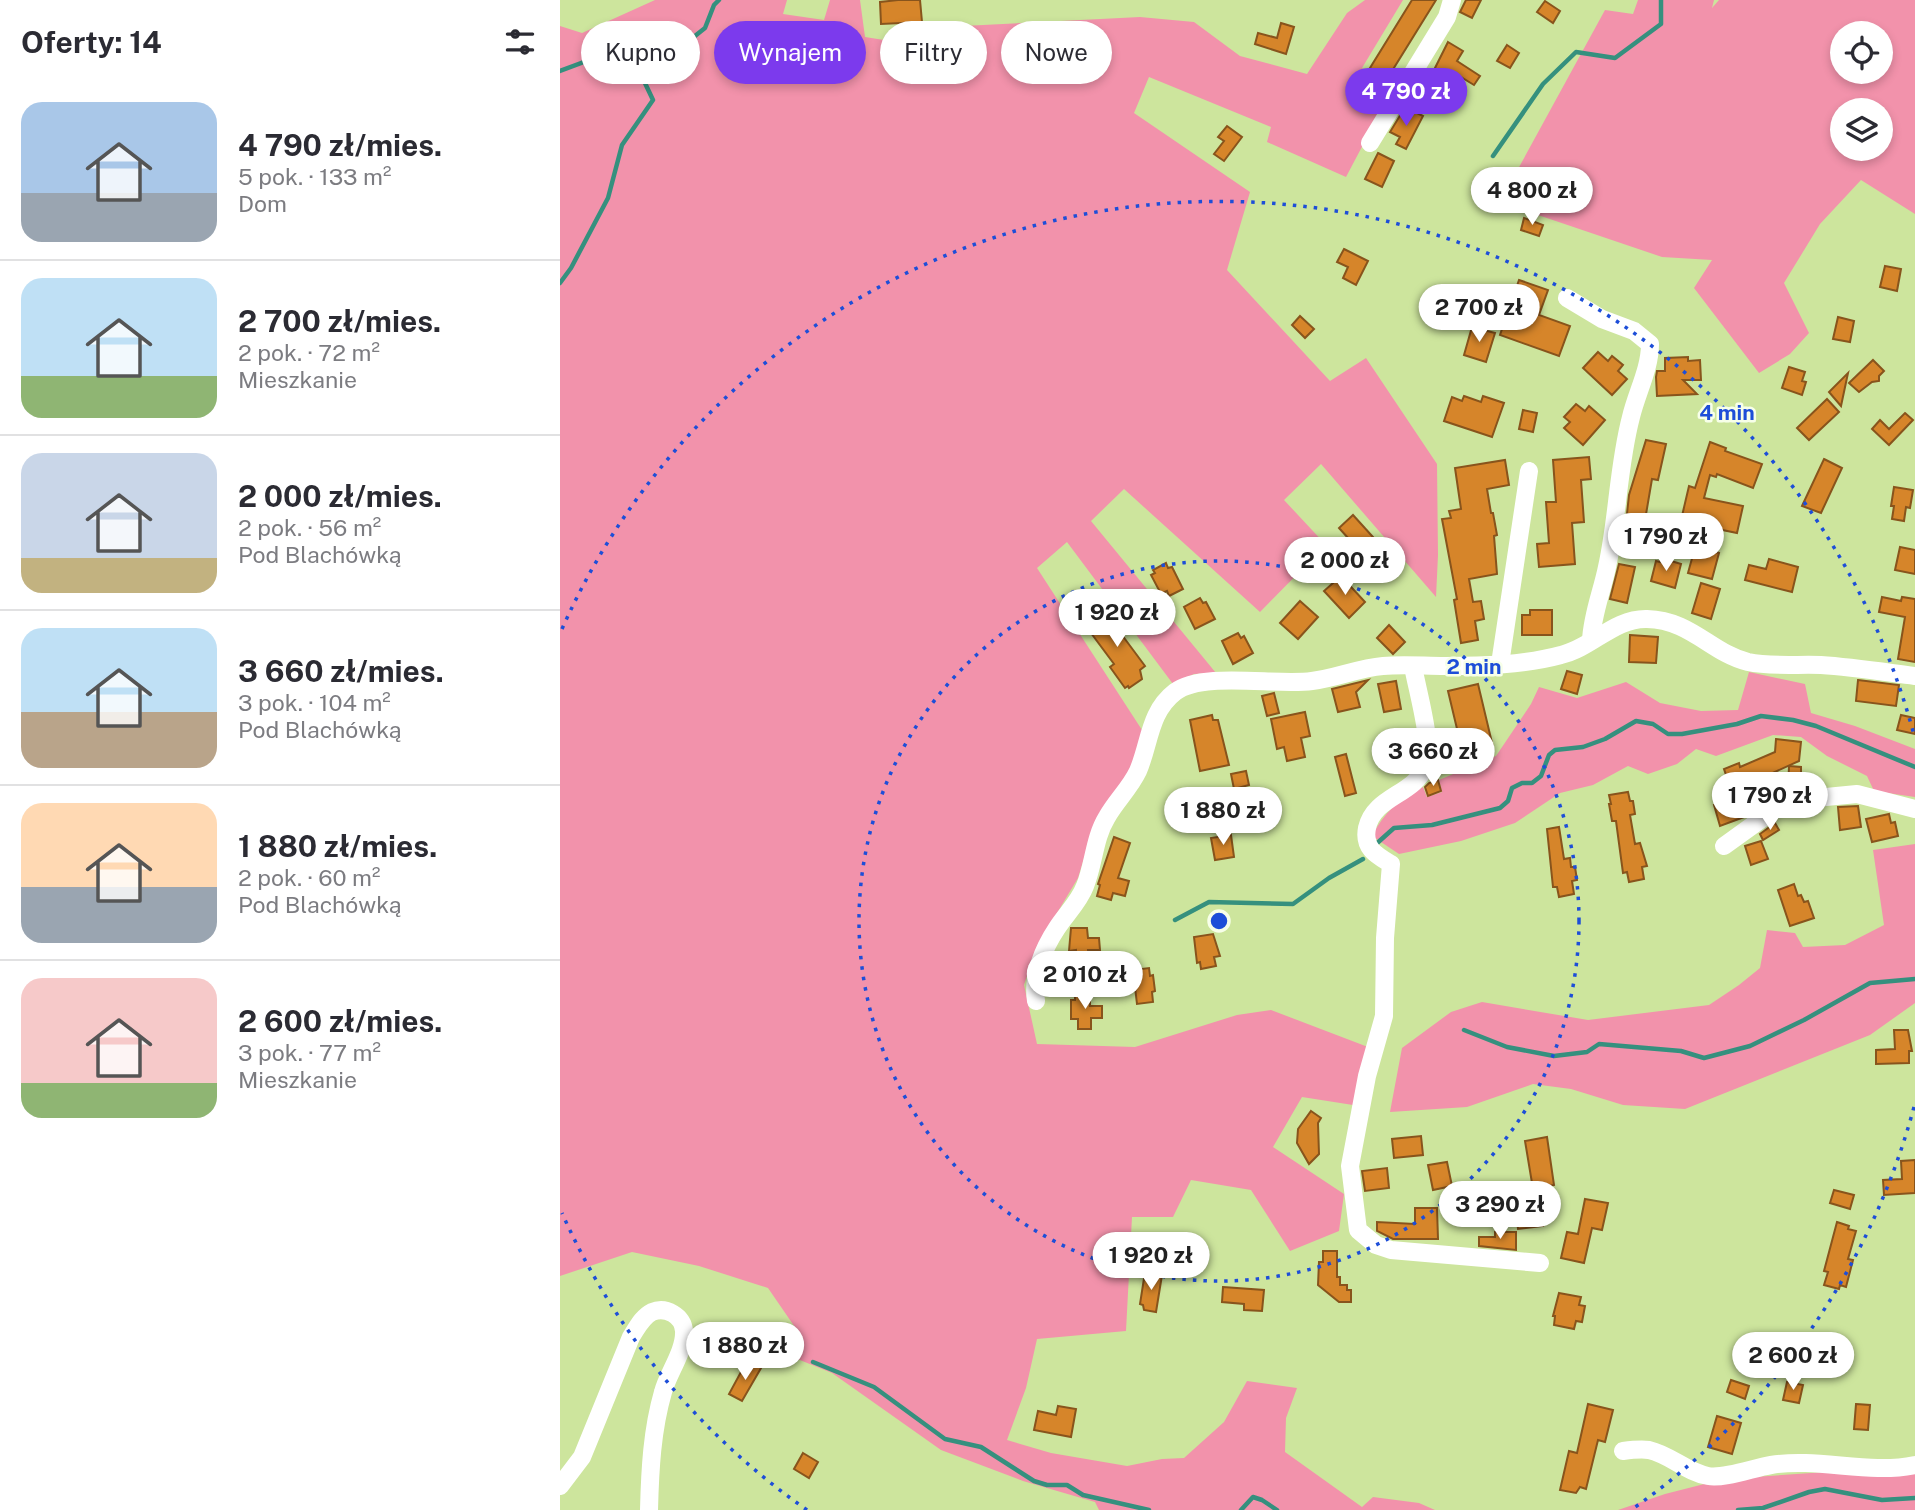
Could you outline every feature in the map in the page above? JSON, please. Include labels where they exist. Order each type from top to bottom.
[{"type":"street","points":[[1370,143],[1447,17],[1452,0]]},
{"type":"street","points":[[1567,298],[1602,319],[1634,331],[1650,344],[1650,355],[1631,415],[1624,448],[1608,567],[1592,627],[1591,641]]},
{"type":"street","points":[[1500,664],[1529,471]]},
{"type":"street","points":[[1035,1001],[1034,988],[1043,957],[1055,931],[1085,886],[1100,832],[1136,774],[1153,719],[1172,694],[1188,685],[1199,682],[1297,683],[1384,666],[1500,664],[1562,655],[1577,650],[1624,622],[1651,619],[1678,625],[1733,657],[1751,662],[1836,666],[1915,676]]},
{"type":"street","points":[[1413,666],[1427,739],[1425,768],[1413,782],[1381,804],[1370,817],[1366,831],[1366,844],[1391,864],[1385,938],[1384,1016],[1367,1076],[1350,1166],[1356,1220],[1359,1230],[1376,1245],[1391,1250],[1540,1263]]},
{"type":"street","points":[[1724,846],[1778,807],[1795,800],[1857,794],[1915,809]]},
{"type":"street","points":[[560,1486],[582,1457],[631,1337],[641,1321],[651,1312],[663,1310],[675,1315],[684,1329],[683,1341],[663,1391],[653,1438],[649,1510]]},
{"type":"street","points":[[1623,1451],[1649,1450],[1669,1458],[1689,1472],[1711,1477],[1775,1464],[1871,1468],[1902,1468],[1915,1465]]},
{"type":"shaded area","points":[[655,0],[787,0],[783,14],[824,20],[830,0],[860,0],[863,21],[714,21],[714,84],[866,84],[866,37],[880,39],[880,84],[987,84],[987,25],[1001,24],[1001,84],[1112,84],[1112,21],[1061,21],[1140,17],[1194,22],[1240,56],[1307,74],[1347,13],[1365,0],[1403,0],[1362,68],[1393,88],[1346,177],[1267,142],[1271,127],[1149,77],[1134,113],[1250,192],[1227,270],[1330,381],[1366,358],[1437,464],[1436,597],[1321,464],[1284,500],[1326,545],[1260,612],[1124,489],[1091,521],[1216,673],[1194,674],[1173,684],[1067,542],[1037,568],[1142,730],[1133,766],[1096,819],[1078,878],[1036,948],[1024,985],[1037,1044],[1135,1047],[1237,1015],[1271,1010],[1368,1047],[1353,1105],[1302,1097],[1273,1147],[1344,1194],[1339,1231],[1290,1251],[1251,1190],[1191,1180],[1173,1217],[1132,1217],[1126,1331],[1037,1339],[1026,1388],[1007,1440],[1051,1453],[1127,1466],[1184,1458],[1224,1422],[1247,1381],[1297,1388],[1286,1418],[1285,1452],[1362,1507],[1373,1497],[1419,1503],[1435,1510],[1099,1510],[1095,1502],[1023,1481],[941,1450],[832,1373],[785,1354],[801,1336],[768,1288],[699,1266],[632,1252],[560,1276],[560,26],[581,33],[581,84],[700,84],[700,21],[609,21]]},
{"type":"shaded area","points":[[1638,0],[1714,0],[1712,8],[1719,0],[1915,0],[1915,214],[1861,180],[1820,224],[1784,283],[1809,333],[1790,354],[1759,373],[1694,288],[1712,260],[1662,257],[1500,202],[1605,10],[1633,14]]},
{"type":"shaded area","points":[[1749,672],[1805,684],[1811,713],[1855,726],[1915,749],[1915,797],[1874,791],[1867,776],[1827,756],[1801,737],[1773,735],[1716,756],[1696,749],[1677,764],[1648,774],[1628,766],[1593,785],[1560,793],[1515,823],[1461,841],[1399,854],[1372,836],[1387,813],[1407,796],[1423,787],[1427,797],[1442,792],[1439,780],[1496,756],[1531,704],[1539,687],[1577,698],[1626,682],[1660,703],[1701,711],[1738,710]]},
{"type":"shaded area","points":[[1915,844],[1915,1003],[1870,1035],[1685,1109],[1623,1105],[1571,1089],[1533,1084],[1467,1107],[1390,1112],[1402,1048],[1451,1012],[1482,1002],[1588,1020],[1709,1005],[1760,968],[1767,930],[1795,933],[1803,947],[1845,945],[1884,925],[1873,850]]},
{"type":"shaded area","points":[[1915,1456],[1915,1510],[1618,1510],[1665,1494],[1724,1479],[1885,1468]]},
{"type":"building","points":[[920,0],[922,21],[881,21],[880,2]]},
{"type":"building","points":[[1412,0],[1436,0],[1387,79],[1370,68]]},
{"type":"building","points":[[1466,0],[1481,0],[1472,18],[1460,12]]},
{"type":"building","points":[[1545,1],[1560,11],[1553,23],[1537,12]]},
{"type":"building","points":[[1281,23],[1294,27],[1286,54],[1255,44],[1258,33],[1277,38]]},
{"type":"building","points":[[1448,42],[1463,51],[1457,61],[1480,76],[1474,85],[1451,71],[1447,78],[1434,70]]},
{"type":"building","points":[[1507,45],[1519,53],[1510,68],[1497,61]]},
{"type":"building","points":[[1413,111],[1423,116],[1406,149],[1396,144],[1400,137],[1390,132],[1401,114],[1405,115],[1406,112],[1411,115]]},
{"type":"building","points":[[1227,126],[1242,137],[1224,161],[1214,154],[1224,141],[1218,137]]},
{"type":"building","points":[[1378,153],[1394,161],[1382,187],[1365,179]]},
{"type":"building","points":[[1524,218],[1543,225],[1539,236],[1521,230]]},
{"type":"building","points":[[1344,249],[1368,261],[1356,285],[1343,278],[1348,267],[1337,262]]},
{"type":"building","points":[[1885,266],[1901,269],[1897,291],[1880,287]]},
{"type":"building","points":[[1519,280],[1548,290],[1539,315],[1570,326],[1559,356],[1500,335]]},
{"type":"building","points":[[1300,316],[1314,329],[1305,338],[1292,325]]},
{"type":"building","points":[[1838,317],[1854,321],[1850,342],[1833,339]]},
{"type":"building","points":[[1472,327],[1495,333],[1486,362],[1464,355]]},
{"type":"building","points":[[1598,352],[1608,361],[1612,356],[1623,365],[1618,371],[1627,379],[1612,395],[1583,368]]},
{"type":"building","points":[[1688,357],[1688,361],[1700,360],[1701,380],[1683,380],[1697,394],[1657,396],[1657,371],[1665,371],[1665,358]]},
{"type":"building","points":[[1873,360],[1884,371],[1879,376],[1879,381],[1872,382],[1859,392],[1849,383]]},
{"type":"building","points":[[1789,367],[1805,372],[1802,381],[1806,382],[1802,395],[1782,388]]},
{"type":"building","points":[[1848,373],[1841,406],[1829,392]]},
{"type":"building","points":[[1464,396],[1481,402],[1483,396],[1504,403],[1492,437],[1444,421],[1452,397],[1462,401]]},
{"type":"building","points":[[1827,399],[1839,412],[1809,440],[1797,428]]},
{"type":"building","points":[[1576,404],[1585,411],[1589,406],[1605,420],[1583,445],[1564,428],[1570,422],[1564,417]]},
{"type":"building","points":[[1523,410],[1537,413],[1533,432],[1519,429]]},
{"type":"building","points":[[1905,413],[1913,420],[1889,445],[1872,429],[1880,420],[1889,429]]},
{"type":"building","points":[[1646,440],[1666,444],[1658,480],[1652,479],[1644,526],[1626,523],[1629,495]]},
{"type":"building","points":[[1710,442],[1726,448],[1725,451],[1762,464],[1753,488],[1717,474],[1716,477],[1710,475],[1704,498],[1743,506],[1737,533],[1708,527],[1709,550],[1719,553],[1712,579],[1688,573],[1702,522],[1682,516],[1689,486],[1695,488]]},
{"type":"building","points":[[1589,457],[1591,479],[1581,480],[1584,522],[1572,523],[1575,564],[1539,567],[1537,544],[1549,543],[1546,502],[1556,502],[1553,460]]},
{"type":"building","points":[[1824,459],[1842,468],[1821,513],[1802,506]]},
{"type":"building","points":[[1505,460],[1509,485],[1487,489],[1497,535],[1494,536],[1497,574],[1469,579],[1473,602],[1481,601],[1484,619],[1475,621],[1478,640],[1461,643],[1454,600],[1457,599],[1442,519],[1451,518],[1449,511],[1461,509],[1455,468]]},
{"type":"building","points":[[1894,487],[1913,490],[1910,508],[1906,507],[1904,521],[1892,519]]},
{"type":"building","points":[[1353,515],[1382,547],[1368,560],[1339,528]]},
{"type":"building","points":[[1900,547],[1915,550],[1915,574],[1895,570]]},
{"type":"building","points":[[1661,558],[1681,564],[1675,588],[1651,581],[1656,561],[1660,562]]},
{"type":"building","points":[[1769,559],[1798,567],[1792,592],[1745,580],[1749,565],[1766,569]]},
{"type":"building","points":[[1166,563],[1168,568],[1172,567],[1183,589],[1169,596],[1167,591],[1161,594],[1151,575],[1155,573],[1153,570]]},
{"type":"building","points":[[1619,564],[1635,567],[1627,603],[1610,599]]},
{"type":"building","points":[[1341,576],[1365,602],[1349,618],[1324,591]]},
{"type":"building","points":[[1701,583],[1720,589],[1711,619],[1692,613]]},
{"type":"building","points":[[1882,597],[1901,601],[1902,597],[1915,599],[1915,662],[1898,659],[1905,617],[1879,612]]},
{"type":"building","points":[[1200,598],[1203,603],[1206,602],[1215,619],[1195,629],[1184,607]]},
{"type":"building","points":[[1300,601],[1318,617],[1298,639],[1280,623]]},
{"type":"building","points":[[1108,608],[1126,632],[1122,635],[1145,666],[1140,670],[1142,679],[1129,688],[1125,688],[1110,667],[1114,664],[1091,633],[1095,630],[1090,622]]},
{"type":"building","points":[[1530,610],[1552,610],[1552,635],[1522,635],[1522,615],[1530,615]]},
{"type":"building","points":[[1389,625],[1405,642],[1393,654],[1377,638]]},
{"type":"building","points":[[1238,633],[1241,638],[1244,636],[1253,653],[1233,664],[1222,641]]},
{"type":"building","points":[[1630,635],[1658,637],[1656,663],[1629,662]]},
{"type":"building","points":[[1567,671],[1582,675],[1577,694],[1561,689]]},
{"type":"building","points":[[1368,680],[1356,692],[1360,707],[1338,712],[1332,689]]},
{"type":"building","points":[[1858,680],[1899,685],[1896,706],[1856,701]]},
{"type":"building","points":[[1396,681],[1401,709],[1384,712],[1378,684]]},
{"type":"building","points":[[1478,684],[1493,747],[1463,754],[1448,691]]},
{"type":"building","points":[[1274,693],[1279,713],[1267,716],[1262,696]]},
{"type":"building","points":[[1305,712],[1310,736],[1301,738],[1305,757],[1287,761],[1284,747],[1277,749],[1271,719]]},
{"type":"building","points":[[1212,715],[1213,720],[1218,720],[1229,765],[1200,771],[1190,720]]},
{"type":"building","points":[[1901,715],[1915,718],[1915,734],[1897,730]]},
{"type":"building","points":[[1776,739],[1801,742],[1799,761],[1746,785],[1755,810],[1720,826],[1714,805],[1734,798],[1724,769],[1739,763],[1740,767],[1775,752]]},
{"type":"building","points":[[1407,746],[1411,766],[1394,770],[1391,749]]},
{"type":"building","points":[[1346,754],[1356,793],[1345,796],[1335,757]]},
{"type":"building","points":[[1789,766],[1801,767],[1801,788],[1788,790]]},
{"type":"building","points":[[1246,771],[1249,785],[1234,789],[1231,774]]},
{"type":"building","points":[[1438,780],[1441,791],[1428,796],[1425,787]]},
{"type":"building","points":[[1628,792],[1635,814],[1630,815],[1635,844],[1640,843],[1647,866],[1642,867],[1644,879],[1629,882],[1627,872],[1623,873],[1616,821],[1612,821],[1609,804],[1609,795]]},
{"type":"building","points":[[1858,806],[1861,827],[1840,830],[1838,807]]},
{"type":"building","points":[[1889,814],[1891,823],[1895,822],[1898,836],[1872,842],[1866,819]]},
{"type":"building","points":[[1775,823],[1779,830],[1763,840],[1760,834]]},
{"type":"building","points":[[1559,827],[1564,859],[1570,858],[1577,880],[1572,881],[1574,894],[1559,897],[1557,887],[1553,887],[1547,829]]},
{"type":"building","points":[[1231,835],[1234,857],[1215,860],[1211,838]]},
{"type":"building","points":[[1114,837],[1130,843],[1118,878],[1129,881],[1125,896],[1113,893],[1111,900],[1097,896],[1098,884]]},
{"type":"building","points":[[1761,841],[1768,859],[1751,865],[1745,846]]},
{"type":"building","points":[[1794,884],[1798,896],[1801,895],[1804,902],[1808,901],[1814,918],[1790,926],[1778,890]]},
{"type":"building","points":[[1071,928],[1087,928],[1088,938],[1099,938],[1100,950],[1088,950],[1089,960],[1076,961],[1076,950],[1069,951]]},
{"type":"building","points":[[1213,934],[1220,956],[1214,957],[1216,966],[1201,969],[1200,962],[1197,963],[1194,937]]},
{"type":"building","points":[[1149,968],[1150,976],[1153,975],[1155,991],[1152,992],[1153,1002],[1137,1004],[1133,970]]},
{"type":"building","points":[[1075,995],[1090,995],[1090,1006],[1102,1006],[1102,1018],[1091,1018],[1091,1029],[1078,1029],[1078,1019],[1071,1019],[1071,1000],[1075,1000]]},
{"type":"building","points":[[1894,1030],[1908,1030],[1912,1051],[1909,1051],[1909,1063],[1876,1064],[1876,1050],[1895,1049]]},
{"type":"building","points":[[1311,1111],[1321,1118],[1318,1123],[1319,1154],[1309,1164],[1297,1143],[1298,1129]]},
{"type":"building","points":[[1421,1136],[1423,1155],[1394,1158],[1392,1139]]},
{"type":"building","points":[[1547,1137],[1554,1185],[1533,1189],[1525,1141]]},
{"type":"building","points":[[1915,1160],[1915,1193],[1884,1195],[1883,1180],[1902,1179],[1901,1161]]},
{"type":"building","points":[[1447,1162],[1452,1186],[1433,1190],[1428,1165]]},
{"type":"building","points":[[1387,1168],[1389,1188],[1365,1191],[1362,1171]]},
{"type":"building","points":[[1834,1190],[1854,1195],[1850,1209],[1830,1203]]},
{"type":"building","points":[[1585,1199],[1608,1203],[1602,1230],[1592,1228],[1584,1263],[1561,1258],[1567,1232],[1578,1234]]},
{"type":"building","points":[[1415,1208],[1437,1208],[1438,1239],[1393,1239],[1377,1231],[1377,1222],[1415,1224]]},
{"type":"building","points":[[1541,1208],[1543,1226],[1518,1229],[1516,1211]]},
{"type":"building","points":[[1837,1222],[1856,1231],[1848,1259],[1853,1260],[1846,1287],[1840,1285],[1839,1289],[1824,1285],[1828,1272],[1824,1271]]},
{"type":"building","points":[[1495,1232],[1516,1232],[1516,1250],[1479,1246],[1479,1237],[1495,1237]]},
{"type":"building","points":[[1323,1251],[1337,1251],[1337,1277],[1340,1277],[1340,1285],[1347,1285],[1347,1290],[1351,1290],[1351,1302],[1339,1302],[1318,1285],[1319,1262],[1323,1262]]},
{"type":"building","points":[[1145,1272],[1162,1275],[1156,1312],[1144,1310],[1140,1304]]},
{"type":"building","points":[[1223,1287],[1264,1290],[1262,1311],[1244,1310],[1244,1304],[1222,1302]]},
{"type":"building","points":[[1559,1293],[1581,1297],[1579,1305],[1585,1306],[1582,1322],[1576,1321],[1574,1329],[1554,1325],[1553,1316]]},
{"type":"building","points":[[751,1362],[761,1368],[742,1401],[729,1394],[742,1370],[746,1372]]},
{"type":"building","points":[[1731,1380],[1749,1386],[1745,1399],[1727,1392]]},
{"type":"building","points":[[1787,1382],[1803,1385],[1799,1403],[1783,1400]]},
{"type":"building","points":[[1588,1404],[1613,1410],[1605,1442],[1598,1440],[1586,1489],[1580,1487],[1576,1493],[1560,1490],[1569,1451],[1577,1453]]},
{"type":"building","points":[[1856,1404],[1870,1405],[1868,1430],[1854,1429]]},
{"type":"building","points":[[1058,1406],[1076,1409],[1071,1437],[1034,1430],[1038,1411],[1056,1415]]},
{"type":"building","points":[[1717,1416],[1741,1423],[1732,1454],[1708,1447]]},
{"type":"building","points":[[803,1453],[818,1462],[809,1478],[794,1469]]},
{"type":"waterway","points":[[560,71],[600,56],[621,57],[636,64],[666,59],[705,28],[714,5],[719,0]]},
{"type":"waterway","points":[[1493,156],[1543,84],[1576,52],[1615,58],[1661,24],[1661,0]]},
{"type":"waterway","points":[[560,283],[571,268],[608,198],[622,145],[653,100],[645,84]]},
{"type":"waterway","points":[[1375,845],[1394,828],[1432,825],[1500,808],[1508,801],[1512,788],[1522,783],[1532,783],[1541,776],[1549,755],[1555,750],[1583,747],[1605,739],[1636,721],[1653,724],[1668,734],[1682,734],[1737,724],[1761,716],[1793,720],[1816,726],[1915,767]]},
{"type":"waterway","points":[[1175,920],[1209,902],[1293,904],[1329,878],[1363,859]]},
{"type":"waterway","points":[[1464,1030],[1507,1047],[1554,1056],[1587,1052],[1599,1044],[1681,1051],[1704,1058],[1750,1046],[1870,983],[1915,979]]},
{"type":"waterway","points":[[813,1362],[874,1387],[945,1439],[981,1447],[1034,1481],[1047,1485],[1067,1485],[1083,1495],[1149,1510]]},
{"type":"waterway","points":[[1738,1510],[1763,1508],[1825,1489],[1882,1500],[1915,1498]]},
{"type":"waterway","points":[[1241,1510],[1253,1497],[1277,1510]]}]
